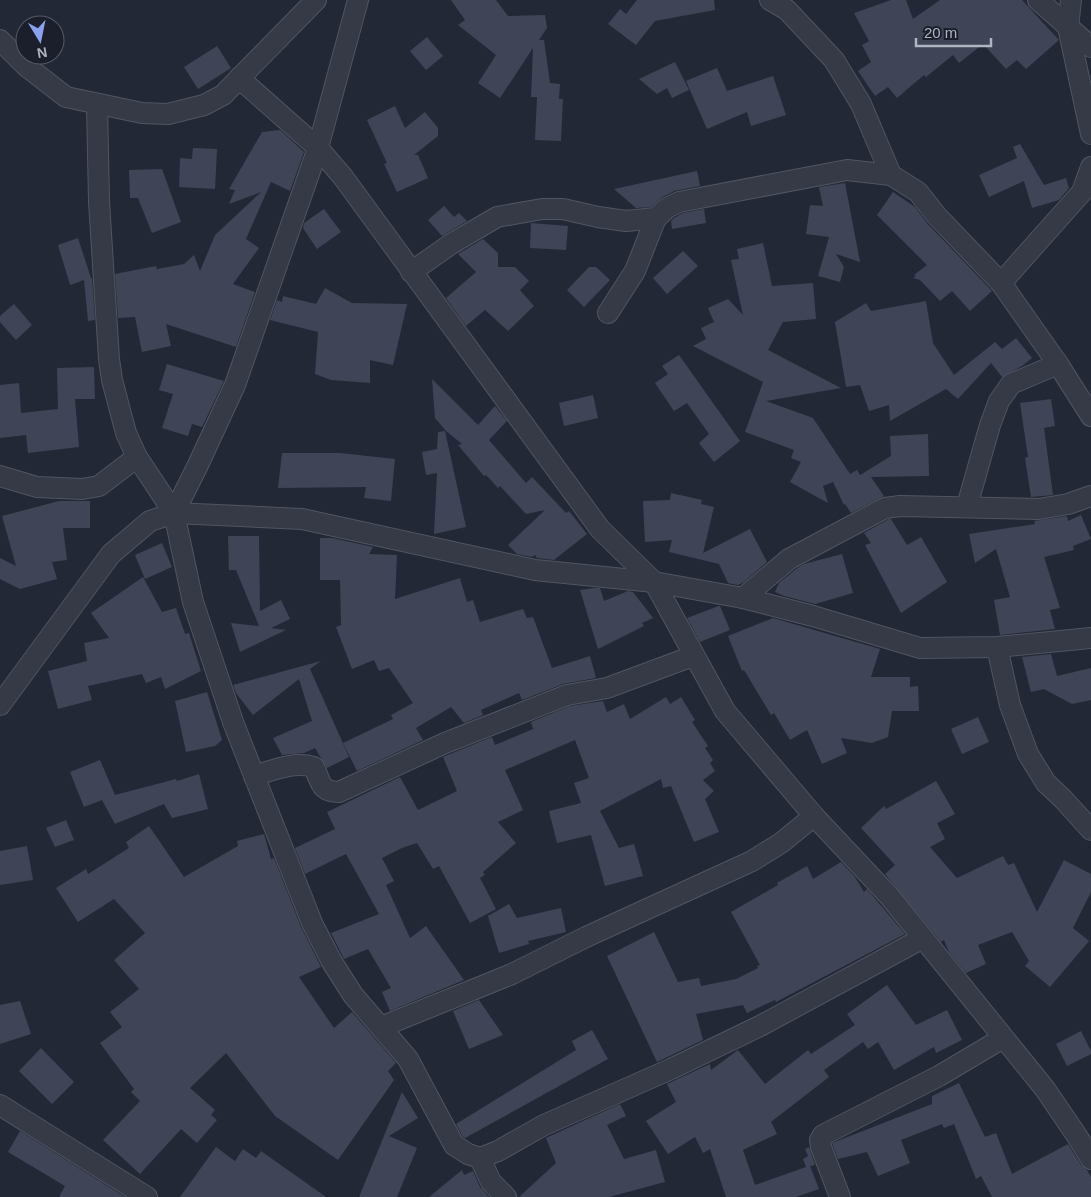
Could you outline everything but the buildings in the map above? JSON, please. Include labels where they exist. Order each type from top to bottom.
[{"type":"street","points":[[0,40],[26,66],[66,97],[142,113],[168,114],[204,104],[223,95],[316,0]]},
{"type":"street","points":[[174,513],[235,385],[318,148],[358,0]]},
{"type":"street","points":[[770,0],[787,10],[834,60],[861,104],[891,175]]},
{"type":"street","points":[[1038,0],[1091,48]]},
{"type":"street","points":[[1071,0],[1068,27],[1091,134]]},
{"type":"street","points":[[239,78],[318,148],[343,177],[600,529],[654,582],[693,656],[725,711],[814,816],[890,897],[1045,1089],[1090,1155]]},
{"type":"street","points":[[97,104],[100,202],[109,360],[112,380],[126,433],[137,458],[174,513],[193,602],[233,722],[312,923],[332,962],[353,995],[408,1060],[454,1145],[468,1154],[480,1158],[498,1151],[544,1125],[670,1069],[760,1026],[923,938]]},
{"type":"street","points":[[1001,283],[1082,192],[1091,167]]},
{"type":"street","points":[[608,313],[635,270],[656,218],[667,208],[679,202],[847,170],[891,175],[918,192],[936,215],[1001,283],[1058,364],[1091,416]]},
{"type":"street","points":[[411,272],[451,244],[497,217],[542,210],[563,209],[626,221],[656,218]]},
{"type":"street","points":[[967,506],[990,425],[999,401],[1012,384],[1058,364]]},
{"type":"street","points":[[0,476],[37,487],[82,489],[99,486],[137,458]]},
{"type":"street","points":[[743,598],[789,559],[885,508],[900,506],[1039,508],[1068,504],[1091,496]]},
{"type":"street","points":[[0,705],[110,554],[150,520],[174,513],[302,519],[535,570],[654,582],[743,598],[813,616],[920,648],[997,647],[1091,638]]},
{"type":"street","points":[[997,647],[1010,705],[1028,754],[1046,783],[1091,830]]},
{"type":"street","points":[[254,776],[287,766],[305,764],[314,767],[323,788],[329,792],[339,792],[445,744],[568,695],[607,688],[693,656]]},
{"type":"street","points":[[381,1026],[512,974],[586,937],[752,860],[780,843],[814,816]]},
{"type":"street","points":[[840,1197],[821,1147],[820,1140],[823,1135],[938,1076],[1003,1038]]},
{"type":"street","points":[[0,1105],[147,1197]]},
{"type":"street","points":[[480,1158],[491,1182],[506,1197]]}]
